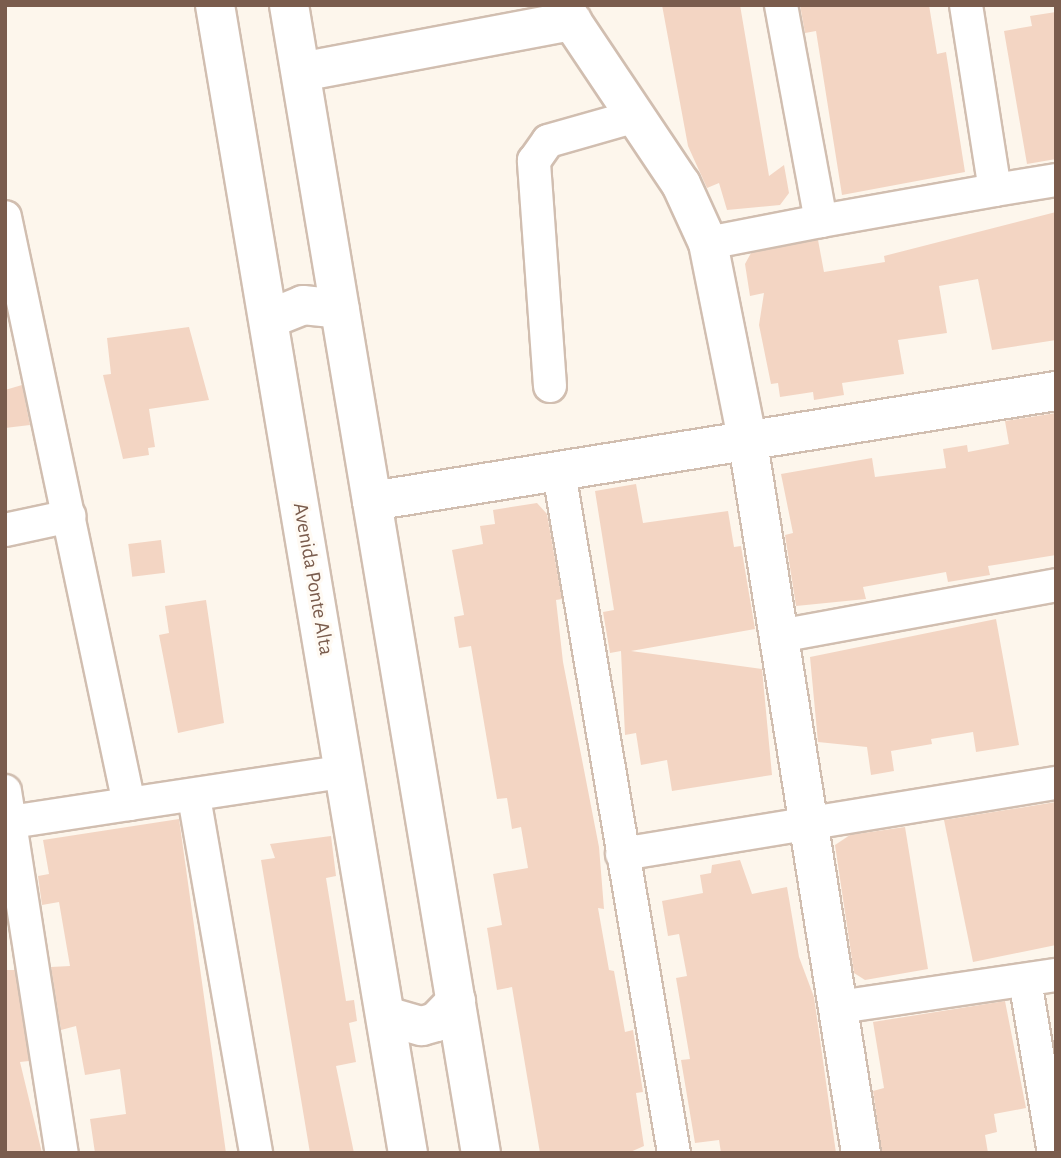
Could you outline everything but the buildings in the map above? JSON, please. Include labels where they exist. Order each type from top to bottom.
[{"type":"main road","name":"Avenida Ponte Alta","points":[[215,5],[346,771],[408,1153]]},
{"type":"main road","points":[[289,5],[481,1153]]},
{"type":"main road","points":[[301,72],[567,13],[681,184],[708,243],[748,443],[806,827],[839,1007],[861,1153]]},
{"type":"main road","points":[[269,319],[303,305],[340,309]]},
{"type":"main road","points":[[372,501],[748,443],[1056,391]]},
{"type":"main road","points":[[386,1016],[422,1026],[436,1022],[456,1001]]},
{"type":"street","points":[[781,5],[821,221]]},
{"type":"street","points":[[966,5],[995,190]]},
{"type":"street","points":[[550,386],[534,161],[548,141],[636,116]]},
{"type":"street","points":[[708,243],[1056,180]]},
{"type":"street","points":[[5,217],[129,804]]},
{"type":"street","points":[[559,473],[674,1153]]},
{"type":"street","points":[[5,530],[70,516]]},
{"type":"street","points":[[779,636],[1056,585]]},
{"type":"street","points":[[11,822],[194,797],[346,771]]},
{"type":"street","points":[[622,854],[806,827],[1056,783]]},
{"type":"street","points":[[5,791],[62,1153]]},
{"type":"street","points":[[194,797],[256,1153]]},
{"type":"street","points":[[839,1007],[1056,975]]},
{"type":"street","points":[[1025,980],[1054,1153]]}]
